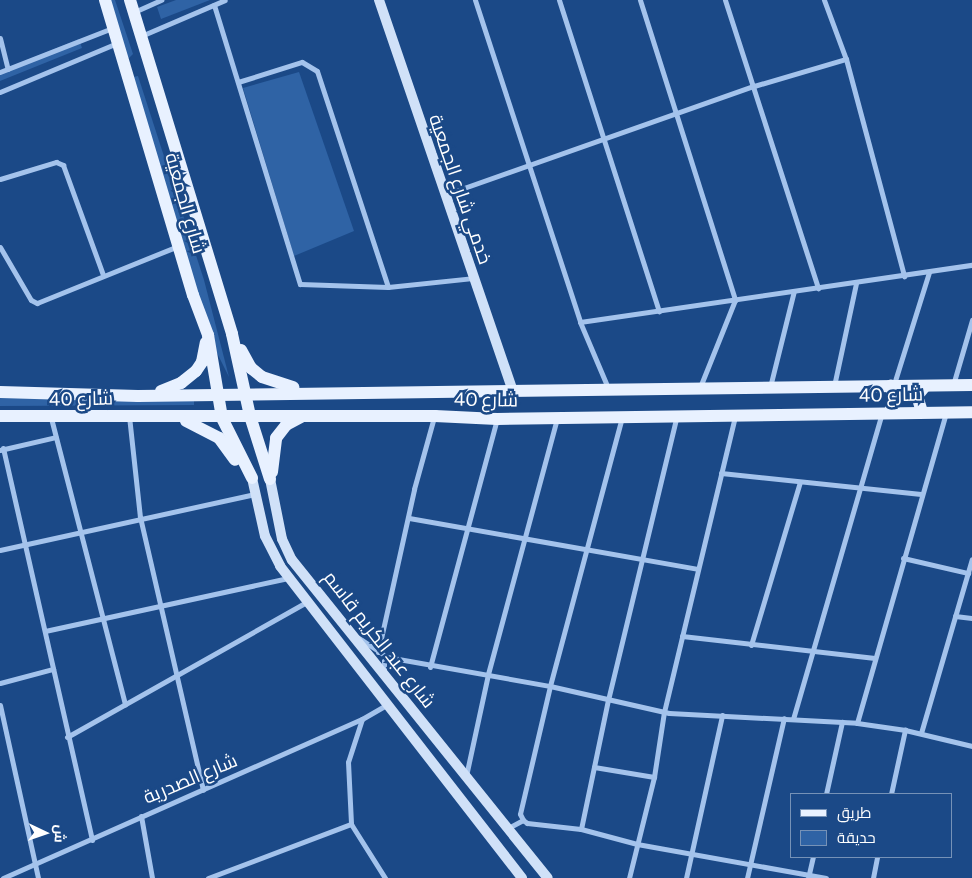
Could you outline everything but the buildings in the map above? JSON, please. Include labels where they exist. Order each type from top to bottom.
[{"type":"main road","name":"خدمي شارع الجمعية","points":[[379,0],[444,195],[512,389]]},
{"type":"main road","name":"شارع الجمعية","points":[[106,1],[120,42],[179,246],[208,335],[222,418]]},
{"type":"main road","name":"شارع الجمعية","points":[[132,6],[232,334],[246,392]]},
{"type":"main road","points":[[232,334],[248,364],[262,378],[310,392]]},
{"type":"main road","points":[[138,396],[172,387],[188,379],[202,362],[208,335]]},
{"type":"main road","name":"شارع 40","points":[[0,392],[138,396],[246,392],[972,385]]},
{"type":"main road","points":[[885,413],[895,401],[892,386]]},
{"type":"main road","points":[[922,412],[918,396],[925,386]]},
{"type":"main road","name":"شارع عبد الكريم قاسم","points":[[246,392],[250,416],[270,479],[282,539],[292,560],[354,634],[465,779],[548,878]]},
{"type":"main road","name":"شارع 40","points":[[0,416],[51,418],[129,416],[222,418],[318,415],[435,416],[497,419],[972,412]]},
{"type":"main road","points":[[270,479],[273,446],[280,431],[293,420],[318,415]]},
{"type":"main road","points":[[149,417],[184,421],[209,430],[252,478]]},
{"type":"main road","name":"شارع عبد الكريم قاسم","points":[[222,418],[252,478],[268,545],[290,578],[522,878]]},
{"type":"street","points":[[132,6],[161,0]]},
{"type":"street","points":[[141,36],[225,0]]},
{"type":"street","points":[[475,0],[580,322],[608,388]]},
{"type":"street","points":[[559,0],[659,311]]},
{"type":"street","points":[[640,0],[735,300],[700,387]]},
{"type":"street","points":[[725,0],[818,288]]},
{"type":"street","points":[[824,0],[846,59],[904,276]]},
{"type":"street","points":[[214,5],[297,281],[304,286],[388,287],[473,278]]},
{"type":"street","points":[[0,72],[114,27]]},
{"type":"street","points":[[0,38],[8,69]]},
{"type":"street","points":[[0,92],[120,42]]},
{"type":"street","points":[[444,195],[754,86],[846,59]]},
{"type":"street","points":[[238,82],[302,62],[317,71],[388,287]]},
{"type":"street","points":[[0,179],[56,162],[63,165],[103,275]]},
{"type":"street","points":[[0,247],[34,302],[179,246]]},
{"type":"street","points":[[580,322],[972,265]]},
{"type":"street","points":[[892,386],[929,272]]},
{"type":"street","points":[[834,386],[856,283]]},
{"type":"street","points":[[770,387],[794,292]]},
{"type":"street","points":[[953,386],[972,320]]},
{"type":"street","points":[[857,722],[946,412]]},
{"type":"street","points":[[793,719],[885,413]]},
{"type":"street","points":[[629,878],[654,777],[664,712],[735,414]]},
{"type":"street","points":[[129,416],[140,517],[204,790]]},
{"type":"street","points":[[378,652],[435,416]]},
{"type":"street","points":[[622,417],[589,550],[550,686],[520,814],[522,820],[527,823],[581,829],[637,844],[826,878]]},
{"type":"street","points":[[581,829],[608,700],[677,417]]},
{"type":"street","points":[[51,418],[125,705]]},
{"type":"street","points":[[465,779],[488,674],[557,418]]},
{"type":"street","points":[[430,667],[497,419]]},
{"type":"street","points":[[56,437],[2,449],[26,544],[67,737],[92,840]]},
{"type":"street","points":[[721,474],[921,494]]},
{"type":"street","points":[[751,645],[800,482]]},
{"type":"street","points":[[0,550],[79,530],[255,494]]},
{"type":"street","points":[[409,518],[467,530],[698,569]]},
{"type":"street","points":[[903,558],[968,573]]},
{"type":"street","points":[[921,733],[972,559]]},
{"type":"street","points":[[45,631],[160,604],[290,578]]},
{"type":"street","points":[[67,737],[308,601]]},
{"type":"street","points":[[955,616],[972,618]]},
{"type":"street","points":[[354,634],[378,652],[430,667],[488,674],[664,712],[857,722],[921,733],[972,746]]},
{"type":"street","points":[[682,636],[875,658]]},
{"type":"street","points":[[386,677],[384,661],[396,658]]},
{"type":"street","points":[[0,682],[53,669]]},
{"type":"street","name":"شارع الصدرية","points":[[3,878],[362,719],[388,704]]},
{"type":"street","points":[[0,706],[38,878]]},
{"type":"street","points":[[686,878],[722,715]]},
{"type":"street","points":[[747,878],[784,718]]},
{"type":"street","points":[[362,719],[348,762],[351,824],[385,878]]},
{"type":"street","points":[[826,793],[842,722]]},
{"type":"street","points":[[891,793],[905,730]]},
{"type":"street","points":[[594,767],[654,777]]},
{"type":"street","points":[[141,816],[152,878]]},
{"type":"street","points":[[508,828],[522,820]]},
{"type":"street","points":[[208,878],[351,824]]},
{"type":"street","points":[[808,876],[813,858]]},
{"type":"street","points":[[873,878],[877,858]]},
{"type":"green space","points":[[107,0],[115,0],[133,54],[129,58],[124,57]]},
{"type":"green space","points":[[176,0],[210,0],[161,19],[157,7]]},
{"type":"green space","points":[[79,39],[82,48],[0,81],[0,71]]},
{"type":"green space","points":[[299,72],[354,231],[294,256],[243,88]]},
{"type":"green space","points":[[138,76],[204,280],[229,377],[208,335],[133,77]]},
{"type":"green space","points":[[194,396],[194,405],[0,406],[0,397]]}]
